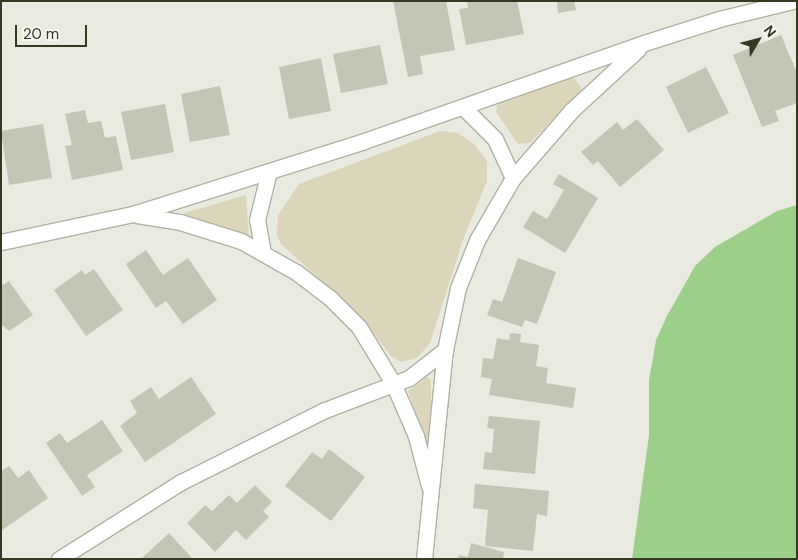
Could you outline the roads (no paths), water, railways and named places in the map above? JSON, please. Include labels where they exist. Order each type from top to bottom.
[{"type":"street","points":[[1,242],[133,214],[463,107],[644,43],[719,19],[793,1]]},
{"type":"street","points":[[424,559],[432,498],[445,350],[458,288],[477,240],[513,178],[572,110],[644,43]]},
{"type":"street","points":[[463,107],[495,139],[513,178]]},
{"type":"street","points":[[263,252],[257,220],[269,171]]},
{"type":"street","points":[[133,214],[180,222],[241,241],[263,252],[330,298],[359,327],[392,383],[416,436],[432,498]]},
{"type":"street","points":[[59,559],[181,482],[325,410],[423,369],[445,350]]}]
